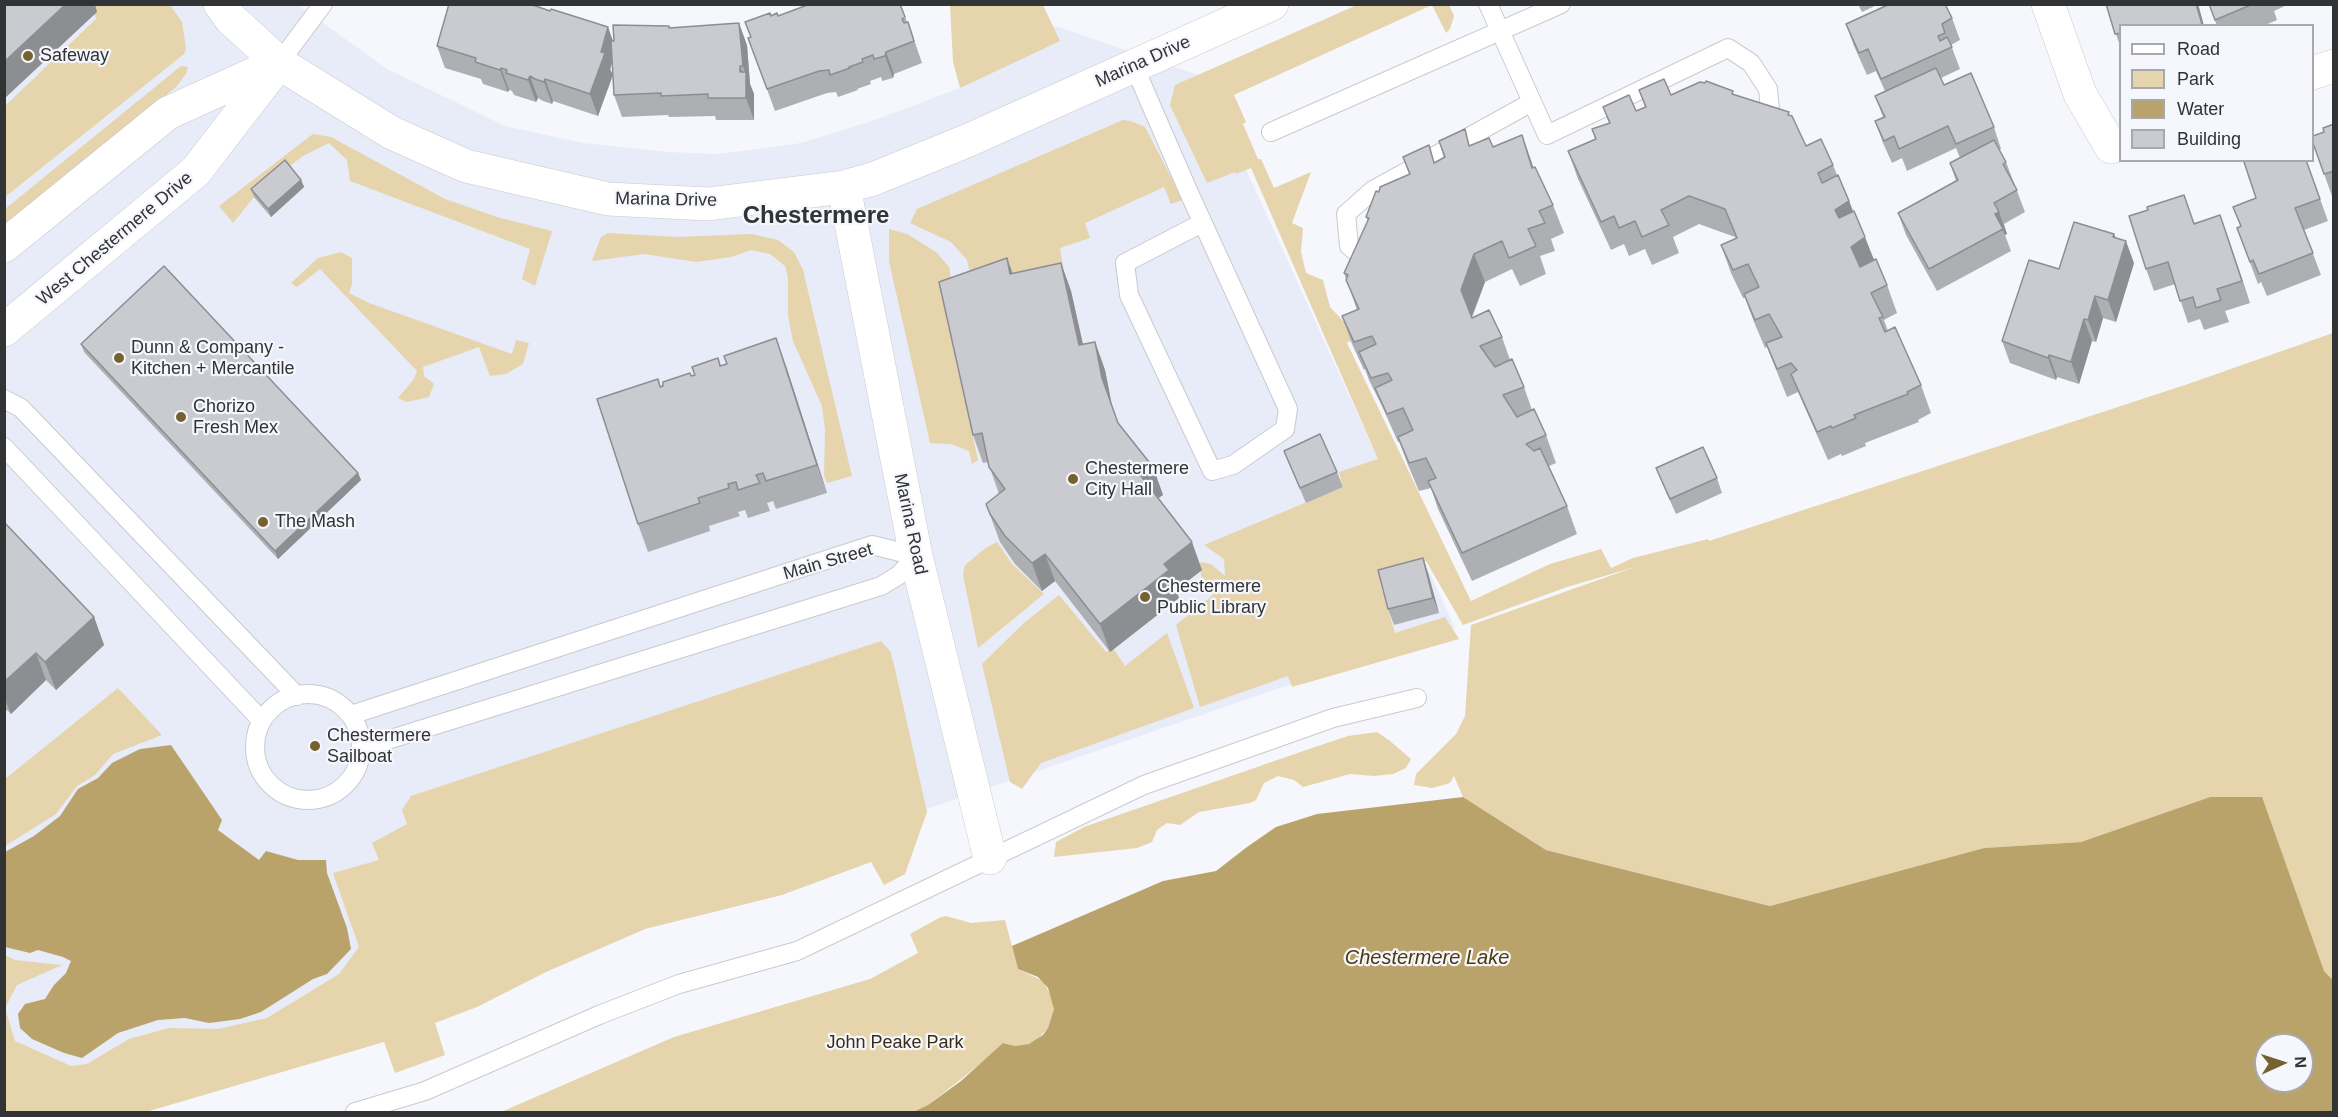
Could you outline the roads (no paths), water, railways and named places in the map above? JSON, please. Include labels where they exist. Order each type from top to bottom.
[{"type":"street","name":"Marina Drive","points":[[220,4],[230,18],[279,63],[392,133],[466,166],[608,199],[708,204],[844,187],[873,179],[969,140],[1272,4]]},
{"type":"street","points":[[2048,4],[2080,94],[2111,147],[2119,145]]},
{"type":"street","points":[[4,246],[168,113],[279,63]]},
{"type":"street","name":"West Chestermere Drive","points":[[4,330],[196,171],[279,63]]},
{"type":"street","points":[[2314,73],[2334,66]]},
{"type":"street","name":"Marina Road","points":[[844,187],[916,556],[990,858]]},
{"type":"lane","points":[[279,63],[323,4]]},
{"type":"lane","points":[[1488,4],[1546,135],[1728,48],[1751,63],[1768,89],[1771,120]]},
{"type":"lane","points":[[1271,132],[1561,4]]},
{"type":"lane","points":[[1134,66],[1202,224],[1288,409],[1285,429],[1233,465],[1212,471],[1129,295],[1125,263],[1202,224]]},
{"type":"lane","points":[[1363,258],[1349,246],[1346,214],[1373,190],[1532,102]]},
{"type":"lane","points":[[4,399],[21,408],[297,696]]},
{"type":"lane","points":[[4,447],[262,721]]},
{"type":"lane","name":"Main Street","points":[[351,715],[872,545],[916,556],[899,575],[881,586],[362,748]]},
{"type":"lane","points":[[305,694],[322,695],[338,703],[351,715],[359,730],[362,748],[358,765],[350,781],[337,792],[321,799],[303,801],[287,796],[272,786],[261,772],[256,755],[256,738],[262,721],[272,707],[288,698],[305,694]]},
{"type":"lane","points":[[355,1113],[425,1091],[599,1015],[679,984],[797,951],[1144,785],[1333,718],[1417,698]]},
{"type":"water","points":[[171,745],[222,820],[218,830],[259,860],[266,851],[298,860],[326,860],[327,873],[347,928],[351,949],[327,974],[313,979],[261,1012],[240,1019],[209,1023],[185,1018],[158,1020],[118,1033],[82,1058],[64,1053],[32,1039],[20,1028],[18,1014],[25,1004],[45,999],[66,973],[71,961],[38,950],[30,953],[5,947],[5,852],[34,836],[60,816],[78,789],[98,778],[112,763],[140,749]]},
{"type":"water","name":"Chestermere Lake","points":[[1463,797],[1546,850],[1770,906],[1984,848],[2081,842],[2210,797],[2262,797],[2324,971],[2333,980],[2333,1112],[913,1112],[928,1105],[961,1081],[1003,1043],[1015,1046],[1029,1044],[1043,1035],[1048,1028],[1054,1009],[1048,988],[1038,977],[1018,969],[1012,946],[1163,881],[1216,871],[1276,827],[1317,814]]},
{"type":"place","name":"Safeway","points":[[28,56]]},
{"type":"place","name":"Dunn & Company - Kitchen + Mercantile","points":[[119,358]]},
{"type":"place","name":"Chorizo Fresh Mex","points":[[181,417]]},
{"type":"place","name":"Chestermere City Hall","points":[[1073,479]]},
{"type":"place","name":"The Mash","points":[[263,522]]},
{"type":"place","name":"Chestermere Public Library","points":[[1145,597]]},
{"type":"place","name":"Chestermere Sailboat","points":[[315,746]]},
{"type":"district","name":"Chestermere","points":[[816,216]]},
{"type":"park label","name":"John Peake Park","points":[[895,1043]]}]
